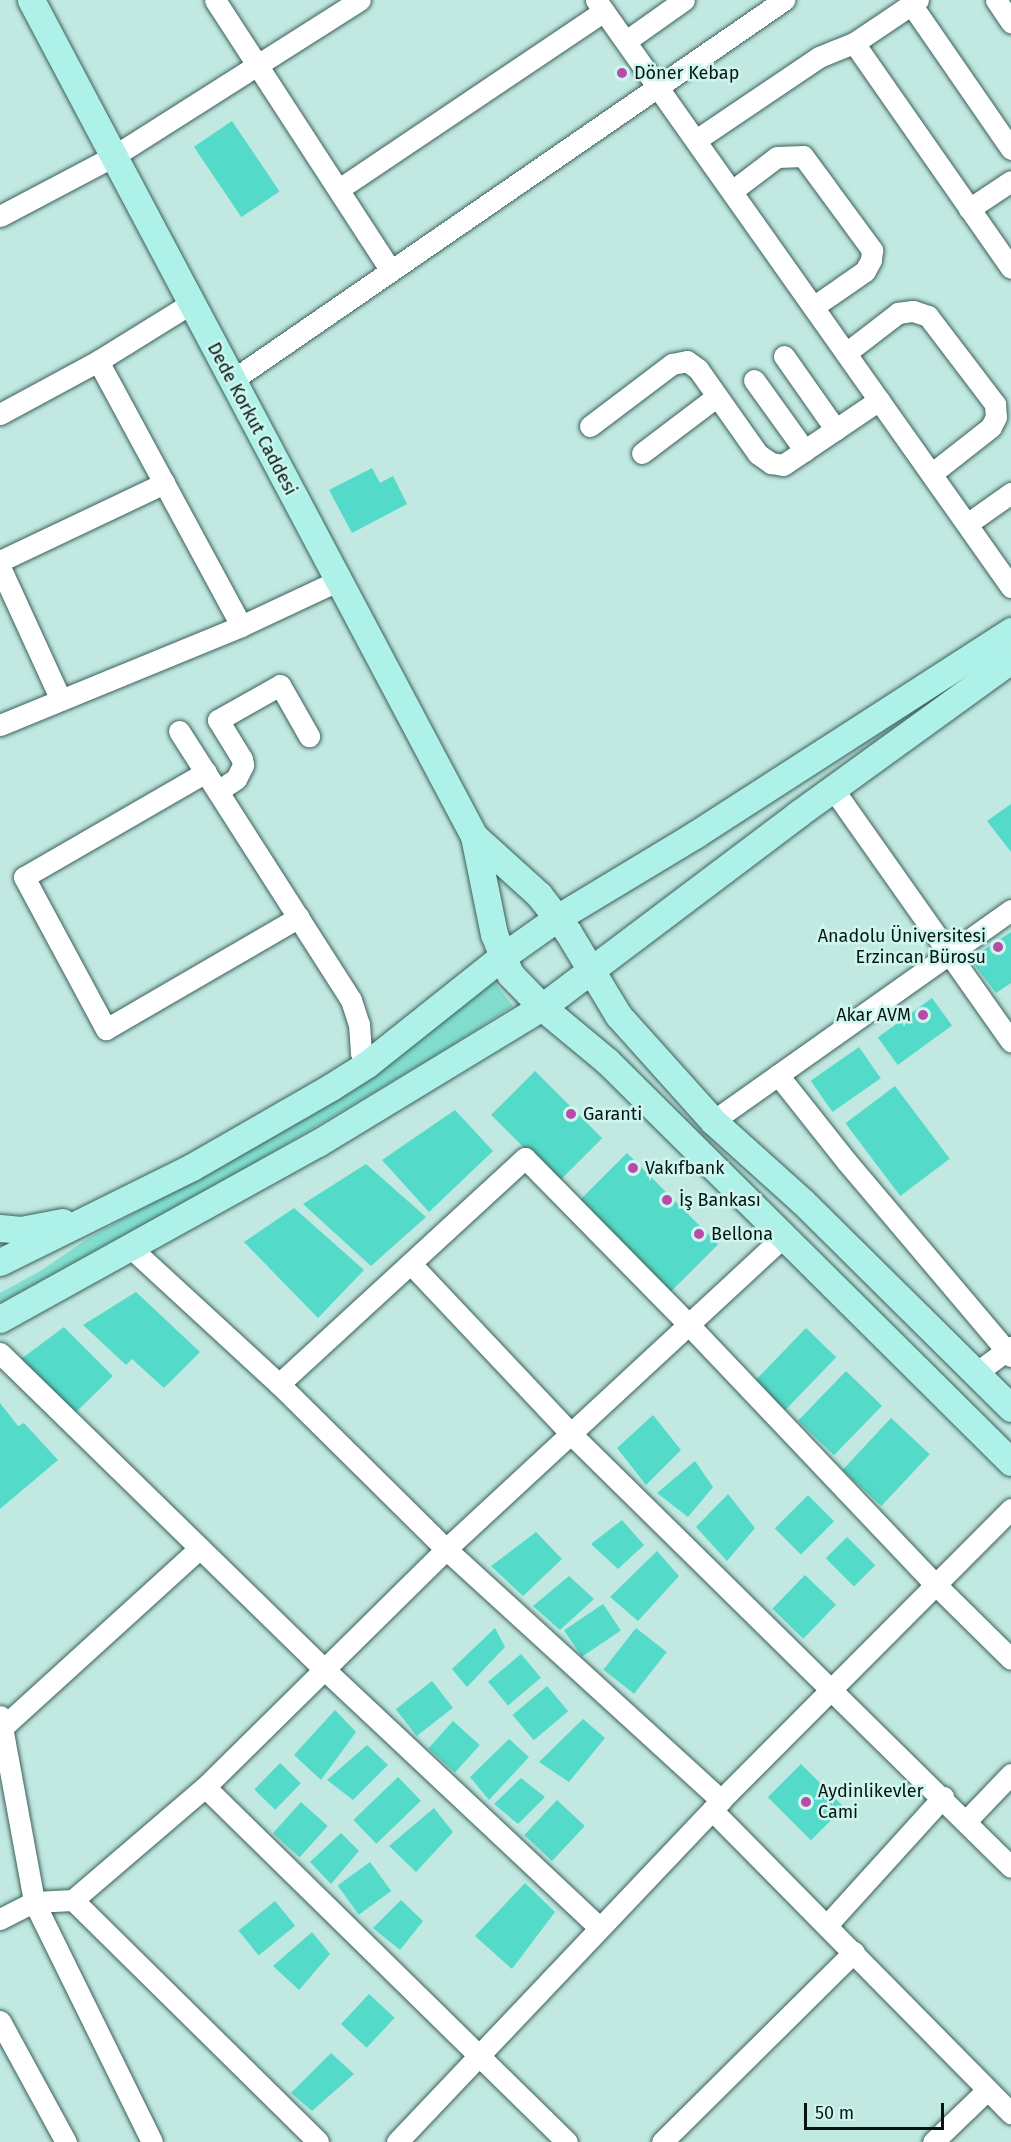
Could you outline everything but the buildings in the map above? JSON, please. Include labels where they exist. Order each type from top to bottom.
[{"type":"main road","name":"Dede Korkut Caddesi","points":[[31,0],[190,304],[474,836],[502,957],[510,974],[542,1007],[607,1061],[786,1235],[1011,1462]]},
{"type":"main road","points":[[0,1262],[192,1167],[366,1065],[502,957],[557,918],[696,834],[1011,631]]},
{"type":"main road","points":[[0,1319],[318,1143],[542,1007],[833,789],[1011,660]]},
{"type":"main road","name":"Dede Korkut Caddesi","points":[[474,836],[539,895],[557,918],[618,1016],[713,1121],[802,1201],[1011,1407]]},
{"type":"main road","points":[[0,1228],[21,1230],[96,1216]]},
{"type":"street","points":[[215,0],[390,268]]},
{"type":"street","points":[[0,216],[114,156],[360,0]]},
{"type":"street","points":[[626,41],[684,0]]},
{"type":"street","points":[[231,381],[390,268],[784,0]]},
{"type":"street","points":[[998,1],[1011,22]]},
{"type":"street","points":[[696,140],[819,57],[854,43],[914,2],[1011,149]]},
{"type":"street","points":[[339,189],[600,6],[1011,587]]},
{"type":"street","points":[[854,43],[1011,268]]},
{"type":"street","points":[[732,191],[777,157],[802,156],[872,250],[871,260],[865,271],[813,307]]},
{"type":"street","points":[[969,209],[1011,181]]},
{"type":"street","points":[[0,414],[98,361],[190,304]]},
{"type":"street","points":[[846,353],[898,313],[913,311],[928,316],[995,404],[996,417],[991,427],[932,474]]},
{"type":"street","points":[[784,356],[836,430]]},
{"type":"street","points":[[98,361],[241,626]]},
{"type":"street","points":[[590,426],[672,364],[687,361],[698,369],[758,454],[771,464],[783,465],[879,400]]},
{"type":"street","points":[[754,380],[806,451]]},
{"type":"street","points":[[642,453],[716,396]]},
{"type":"street","points":[[0,561],[164,483]]},
{"type":"street","points":[[967,524],[1011,493]]},
{"type":"street","points":[[0,567],[61,700]]},
{"type":"street","points":[[0,725],[241,626],[339,580]]},
{"type":"street","points":[[218,791],[236,779],[243,765],[242,759],[218,720],[280,685],[309,736]]},
{"type":"street","points":[[179,731],[351,1000],[358,1024],[361,1053],[366,1065]]},
{"type":"street","points":[[206,772],[24,877],[106,1029],[299,916]]},
{"type":"street","points":[[833,789],[1011,1041]]},
{"type":"street","points":[[713,1121],[1011,910]]},
{"type":"street","points":[[778,1075],[847,1162],[1009,1351],[976,1373]]},
{"type":"street","points":[[279,1384],[525,1158],[689,1325],[936,1585],[1011,1659]]},
{"type":"street","points":[[0,1919],[34,1902],[73,1900],[205,1787],[446,1549],[786,1235]]},
{"type":"street","points":[[131,1248],[279,1384],[446,1549],[716,1805],[827,1924],[1011,2113]]},
{"type":"street","points":[[411,1264],[571,1434],[943,1797],[1011,1868]]},
{"type":"street","points":[[0,1353],[324,1669],[600,1928]]},
{"type":"street","points":[[397,2142],[716,1805],[1011,1509]]},
{"type":"street","points":[[152,2142],[34,1902],[1,1722],[200,1548]]},
{"type":"street","points":[[966,1821],[1011,1774]]},
{"type":"street","points":[[205,1787],[478,2058],[567,2142]]},
{"type":"street","points":[[827,1924],[943,1797]]},
{"type":"street","points":[[73,1900],[318,2142]]},
{"type":"street","points":[[662,2142],[855,1952]]},
{"type":"street","points":[[0,2020],[66,2142]]},
{"type":"street","points":[[933,2142],[987,2090]]},
{"type":"green space","points":[[491,978],[513,1006],[438,1054],[244,1169],[0,1303],[0,1293],[42,1270],[90,1237],[239,1156],[318,1109],[409,1048]]},
{"type":"place","name":"Döner Kebap","points":[[622,73]]},
{"type":"place","name":"Anadolu Üniversitesi Erzincan Bürosu","points":[[998,947]]},
{"type":"place","name":"Akar AVM","points":[[923,1015]]},
{"type":"place","name":"Garanti","points":[[571,1114]]},
{"type":"place","name":"Vakıfbank","points":[[633,1168]]},
{"type":"place","name":"İş Bankası","points":[[667,1200]]},
{"type":"place","name":"Bellona","points":[[699,1234]]},
{"type":"place","name":"Aydinlikevler Cami","points":[[806,1802]]}]
